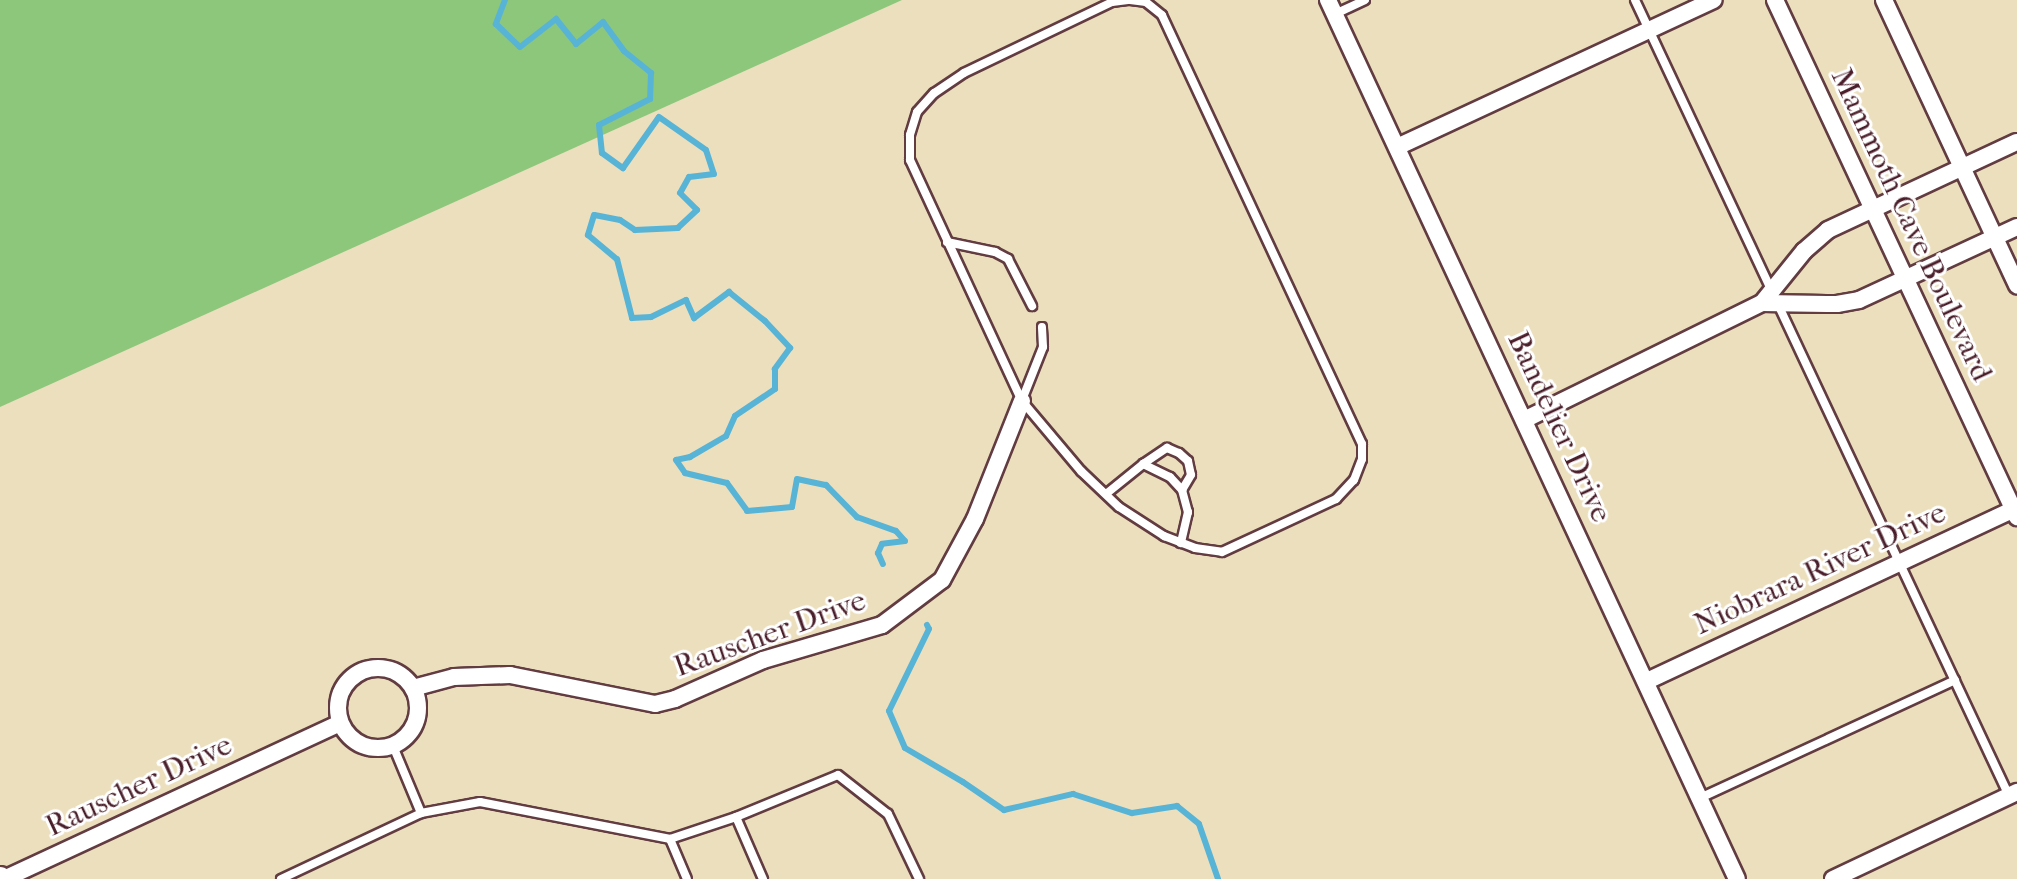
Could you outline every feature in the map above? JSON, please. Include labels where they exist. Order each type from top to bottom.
[{"type":"street","points":[[1397,147],[1713,0]]},
{"type":"street","name":"Mammoth Cave Boulevard","points":[[1775,0],[2016,512]]},
{"type":"street","points":[[1884,0],[2017,285]]},
{"type":"street","name":"Bandelier Drive","points":[[1331,7],[1737,879]]},
{"type":"street","points":[[1524,420],[1770,300],[1818,236],[2017,142]]},
{"type":"street","points":[[1770,300],[1851,302],[2017,227]]},
{"type":"street","name":"Rauscher Drive","points":[[413,688],[454,677],[510,675],[655,704],[675,699],[763,660],[882,625],[942,580],[975,519],[1022,401]]},
{"type":"street","name":"Niobrara River Drive","points":[[1647,681],[2016,512]]},
{"type":"street","points":[[380,668],[393,671],[413,688],[418,701],[414,727],[406,738],[393,746],[369,748],[357,743],[340,723],[340,697],[355,675],[380,668]]},
{"type":"street","name":"Rauscher Drive","points":[[2,879],[340,723]]},
{"type":"street","points":[[1833,879],[2013,794]]},
{"type":"lane","points":[[1331,7],[1365,0]]},
{"type":"lane","points":[[1635,0],[1770,300],[2013,794]]},
{"type":"lane","points":[[1112,2],[1146,2],[1162,15],[1362,444],[1362,459],[1354,480],[1336,499],[1222,552],[1164,536],[1106,494],[1081,471],[1022,401],[947,242],[910,160],[910,135],[917,112],[934,93],[964,73],[1112,2]]},
{"type":"lane","points":[[947,242],[995,252],[1008,259],[1032,306]]},
{"type":"lane","points":[[1022,401],[1043,347],[1042,327]]},
{"type":"lane","points":[[1106,494],[1167,448],[1188,461],[1191,475],[1182,490]]},
{"type":"lane","points":[[1143,464],[1170,477],[1182,490],[1188,512],[1181,543]]},
{"type":"lane","points":[[1700,798],[1955,680]]},
{"type":"lane","points":[[393,746],[421,813]]},
{"type":"lane","points":[[281,879],[421,813],[480,802],[670,839],[736,817],[838,775],[888,814],[919,879]]},
{"type":"lane","points":[[736,817],[763,879]]},
{"type":"lane","points":[[670,839],[687,879]]},
{"type":"green space","points":[[0,0],[902,0],[0,407]]},
{"type":"waterway","points":[[505,0],[496,24],[520,47],[556,19],[576,44],[603,22],[624,51],[651,73],[650,99],[599,125],[602,153],[623,168],[659,117],[706,150],[714,174],[689,177],[680,193],[697,210],[678,228],[635,230],[620,220],[594,215],[588,235],[617,259],[632,318],[651,317],[686,300],[694,318],[729,292],[765,321],[790,348],[775,369],[775,389],[735,416],[726,436],[690,457],[676,460],[685,473],[727,483],[747,511],[792,507],[797,479],[826,485],[857,517],[896,531],[905,541],[882,544],[878,553],[883,564]]},
{"type":"waterway","points":[[927,625],[929,629],[889,711],[905,748],[1004,810],[1073,794],[1132,813],[1177,806],[1199,824],[1218,879]]}]
